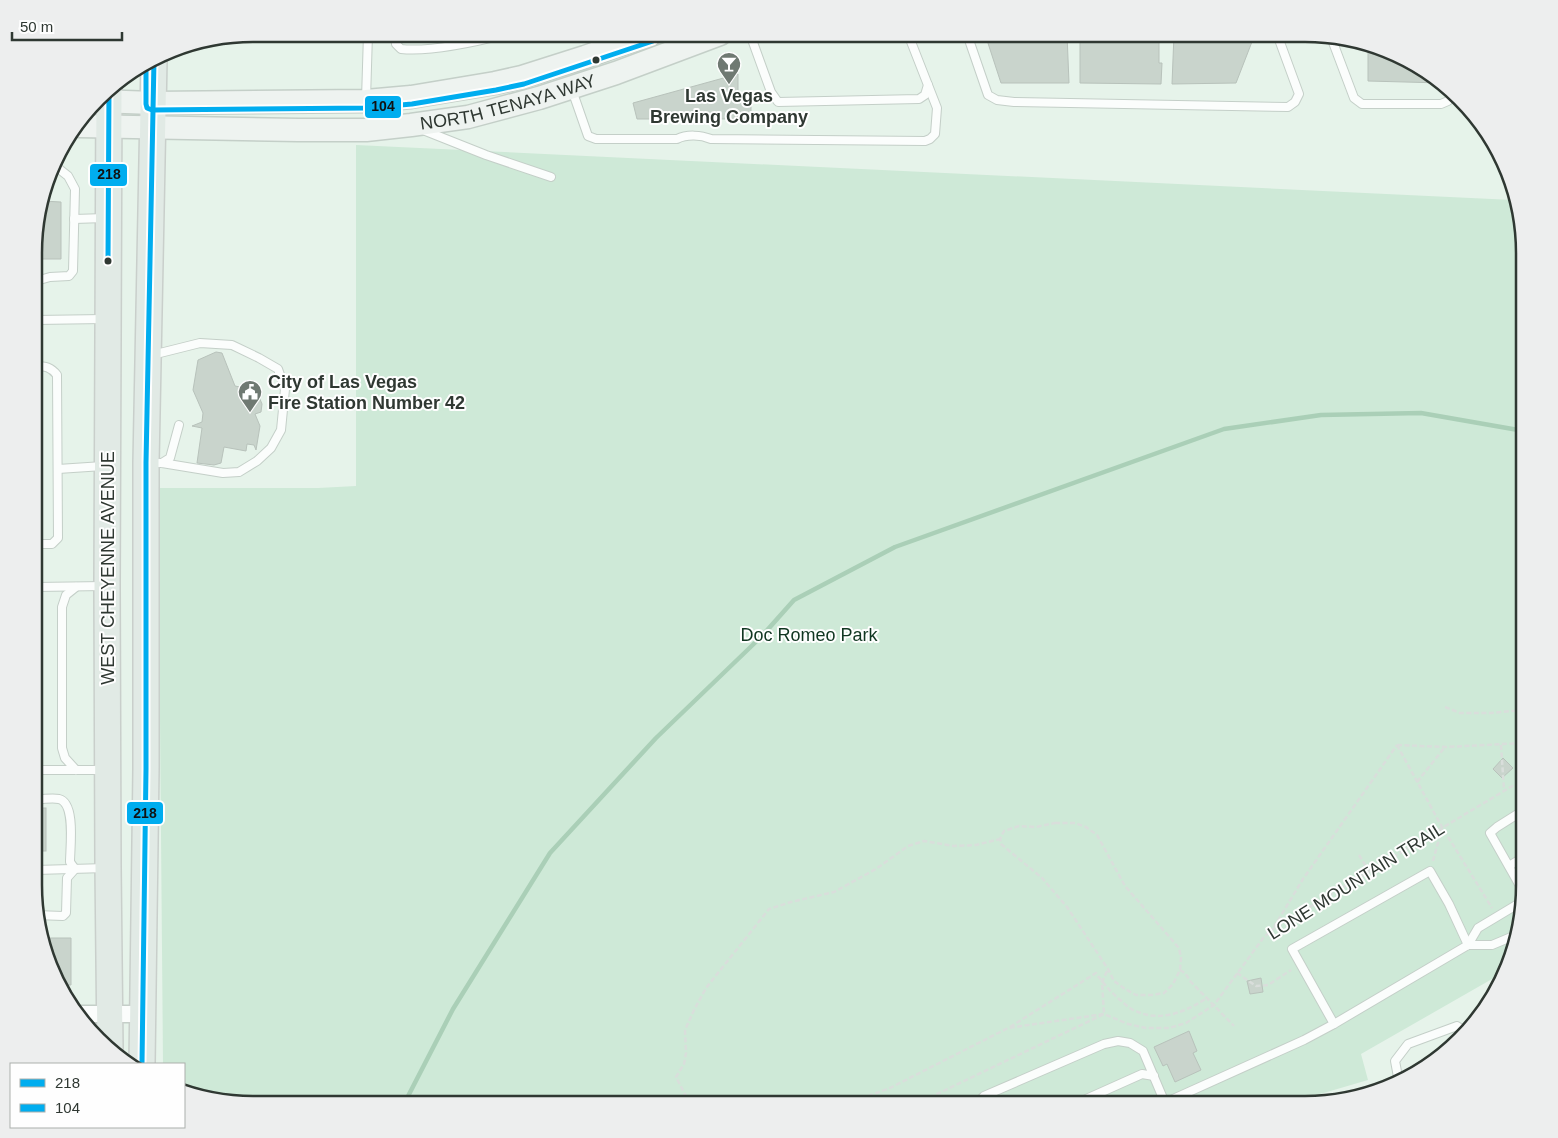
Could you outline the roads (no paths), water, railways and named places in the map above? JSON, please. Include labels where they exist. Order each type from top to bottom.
[{"type":"main road","name":"NORTH TENAYA WAY","points":[[111,98],[154,103],[366,101],[411,97],[504,81],[545,70],[627,42]]},
{"type":"main road","name":"NORTH TENAYA WAY","points":[[85,126],[366,130],[411,126],[468,117],[539,98],[698,42]]},
{"type":"main road","points":[[142,1063],[146,769],[154,463],[148,356],[154,68]]},
{"type":"main road","name":"WEST CHEYENNE AVENUE","points":[[106,102],[109,126],[107,586],[110,1039]]},
{"type":"main road","points":[[108,465],[154,463]]},
{"type":"main road","points":[[108,770],[146,769]]},
{"type":"street","points":[[87,1014],[142,1014]]},
{"type":"lane","points":[[366,101],[368,42]]},
{"type":"lane","points":[[396,42],[401,49],[419,50],[467,42]]},
{"type":"lane","points":[[753,42],[771,92],[778,102],[919,99],[925,94],[928,85]]},
{"type":"lane","points":[[571,88],[585,130],[588,136],[596,139],[678,138],[684,135],[710,139],[925,141],[935,134],[936,108],[911,42]]},
{"type":"lane","points":[[969,42],[988,94],[998,100],[1014,102],[1288,107],[1295,102],[1299,94],[1280,42]]},
{"type":"lane","points":[[1334,44],[1354,98],[1362,104],[1440,104],[1449,100]]},
{"type":"lane","points":[[411,126],[486,155],[551,177]]},
{"type":"lane","points":[[42,279],[69,276],[72,271],[75,189],[68,176],[60,170]]},
{"type":"lane","points":[[74,219],[108,217]]},
{"type":"lane","points":[[42,320],[108,319]]},
{"type":"lane","points":[[148,356],[200,342],[232,345],[278,369],[285,388],[281,430],[271,448],[257,461],[239,472],[223,473],[154,463]]},
{"type":"lane","points":[[42,366],[52,370],[57,375],[58,469],[58,538],[52,544],[42,544]]},
{"type":"lane","points":[[154,463],[170,458],[179,425]]},
{"type":"lane","points":[[58,469],[108,465]]},
{"type":"lane","points":[[42,587],[107,586]]},
{"type":"lane","points":[[76,587],[66,596],[62,607],[62,748],[65,758],[76,770]]},
{"type":"lane","points":[[42,770],[108,770]]},
{"type":"lane","points":[[42,800],[60,799],[67,804],[70,812],[70,862],[76,869]]},
{"type":"lane","points":[[1516,815],[1490,833],[1516,880]]},
{"type":"lane","points":[[1508,866],[1516,862]]},
{"type":"lane","points":[[42,870],[108,868]]},
{"type":"lane","points":[[45,915],[63,916],[66,913],[67,878],[76,869]]},
{"type":"lane","points":[[1334,1024],[1292,949],[1430,871],[1449,904],[1468,945]]},
{"type":"lane","points":[[1468,945],[1478,928],[1514,906]]},
{"type":"lane","points":[[1180,1096],[1304,1040],[1468,945],[1492,944],[1508,938]]},
{"type":"lane","points":[[1398,1074],[1395,1061],[1408,1044],[1457,1026],[1460,1028]]},
{"type":"lane","points":[[984,1096],[1104,1044],[1118,1041],[1130,1043],[1143,1051],[1161,1096]]},
{"type":"lane","points":[[1093,1096],[1142,1074],[1154,1076]]},
{"type":"waterway","points":[[408,1096],[453,1009],[550,853],[656,738],[762,636],[794,600],[895,547],[1224,429],[1321,415],[1421,413],[1516,430]]},
{"type":"place","name":"Las Vegas Brewing Company","points":[[729,85]]},
{"type":"place","name":"City of Las Vegas Fire Station Number 42","points":[[250,413]]},
{"type":"park label","name":"Doc Romeo Park","points":[[809,635]]}]
